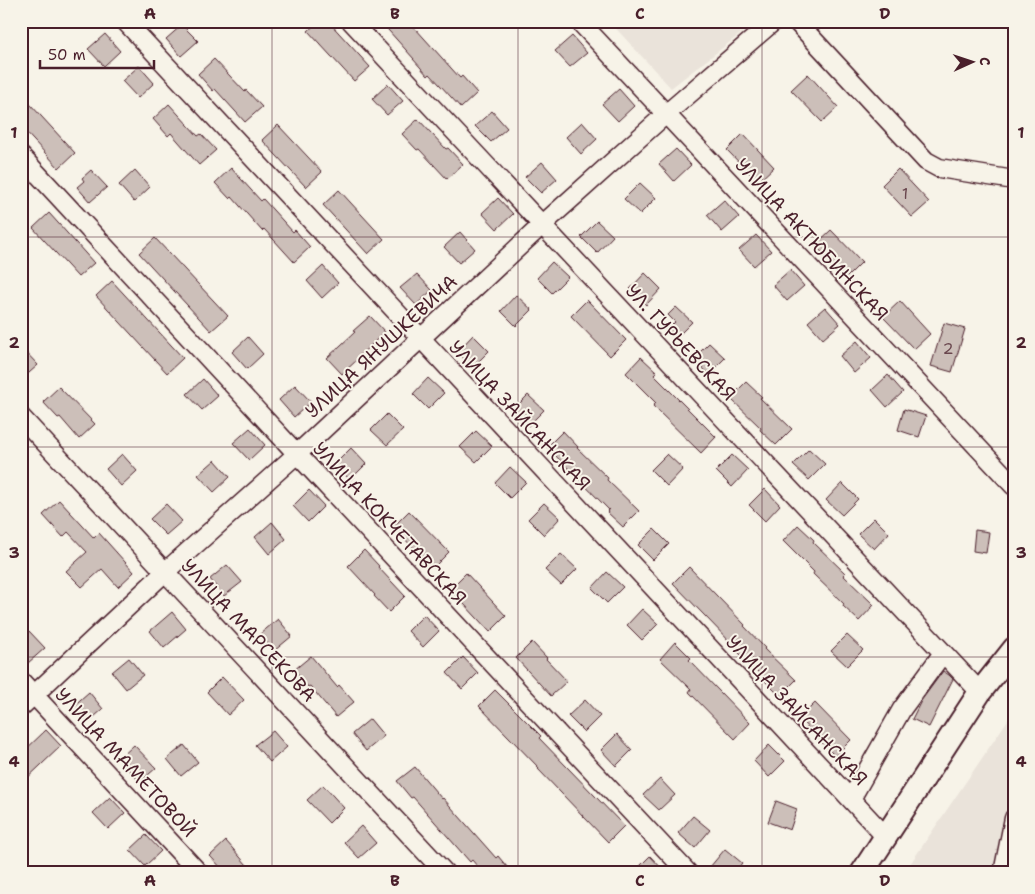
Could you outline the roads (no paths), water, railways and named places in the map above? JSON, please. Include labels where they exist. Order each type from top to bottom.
[{"type":"main road","points":[[862,873],[980,692],[1014,649]]},
{"type":"street","name":"УЛИЦА ЗАЙСАНСКАЯ","points":[[125,21],[885,836]]},
{"type":"street","name":"УЛ. ГУРЬЕВСКАЯ","points":[[351,21],[980,692]]},
{"type":"street","name":"УЛИЦА АКТЮБИНСКАЯ","points":[[579,21],[1014,486]]},
{"type":"street","name":"УЛИЦА ЯНУШКЕВИЧА","points":[[21,707],[166,571],[297,454],[542,225],[774,21]]},
{"type":"street","points":[[796,21],[926,161],[939,168],[1014,180]]},
{"type":"street","name":"УЛИЦА КОКЧЕТАВСКАЯ","points":[[21,156],[688,873]]},
{"type":"street","name":"УЛИЦА МАРСЕКОВА","points":[[21,417],[445,873]]},
{"type":"street","points":[[851,799],[902,709],[943,653]]},
{"type":"street","name":"УЛИЦА МАМЕТОВОЙ","points":[[21,681],[199,873]]},
{"type":"street","points":[[1003,873],[1014,818]]}]
